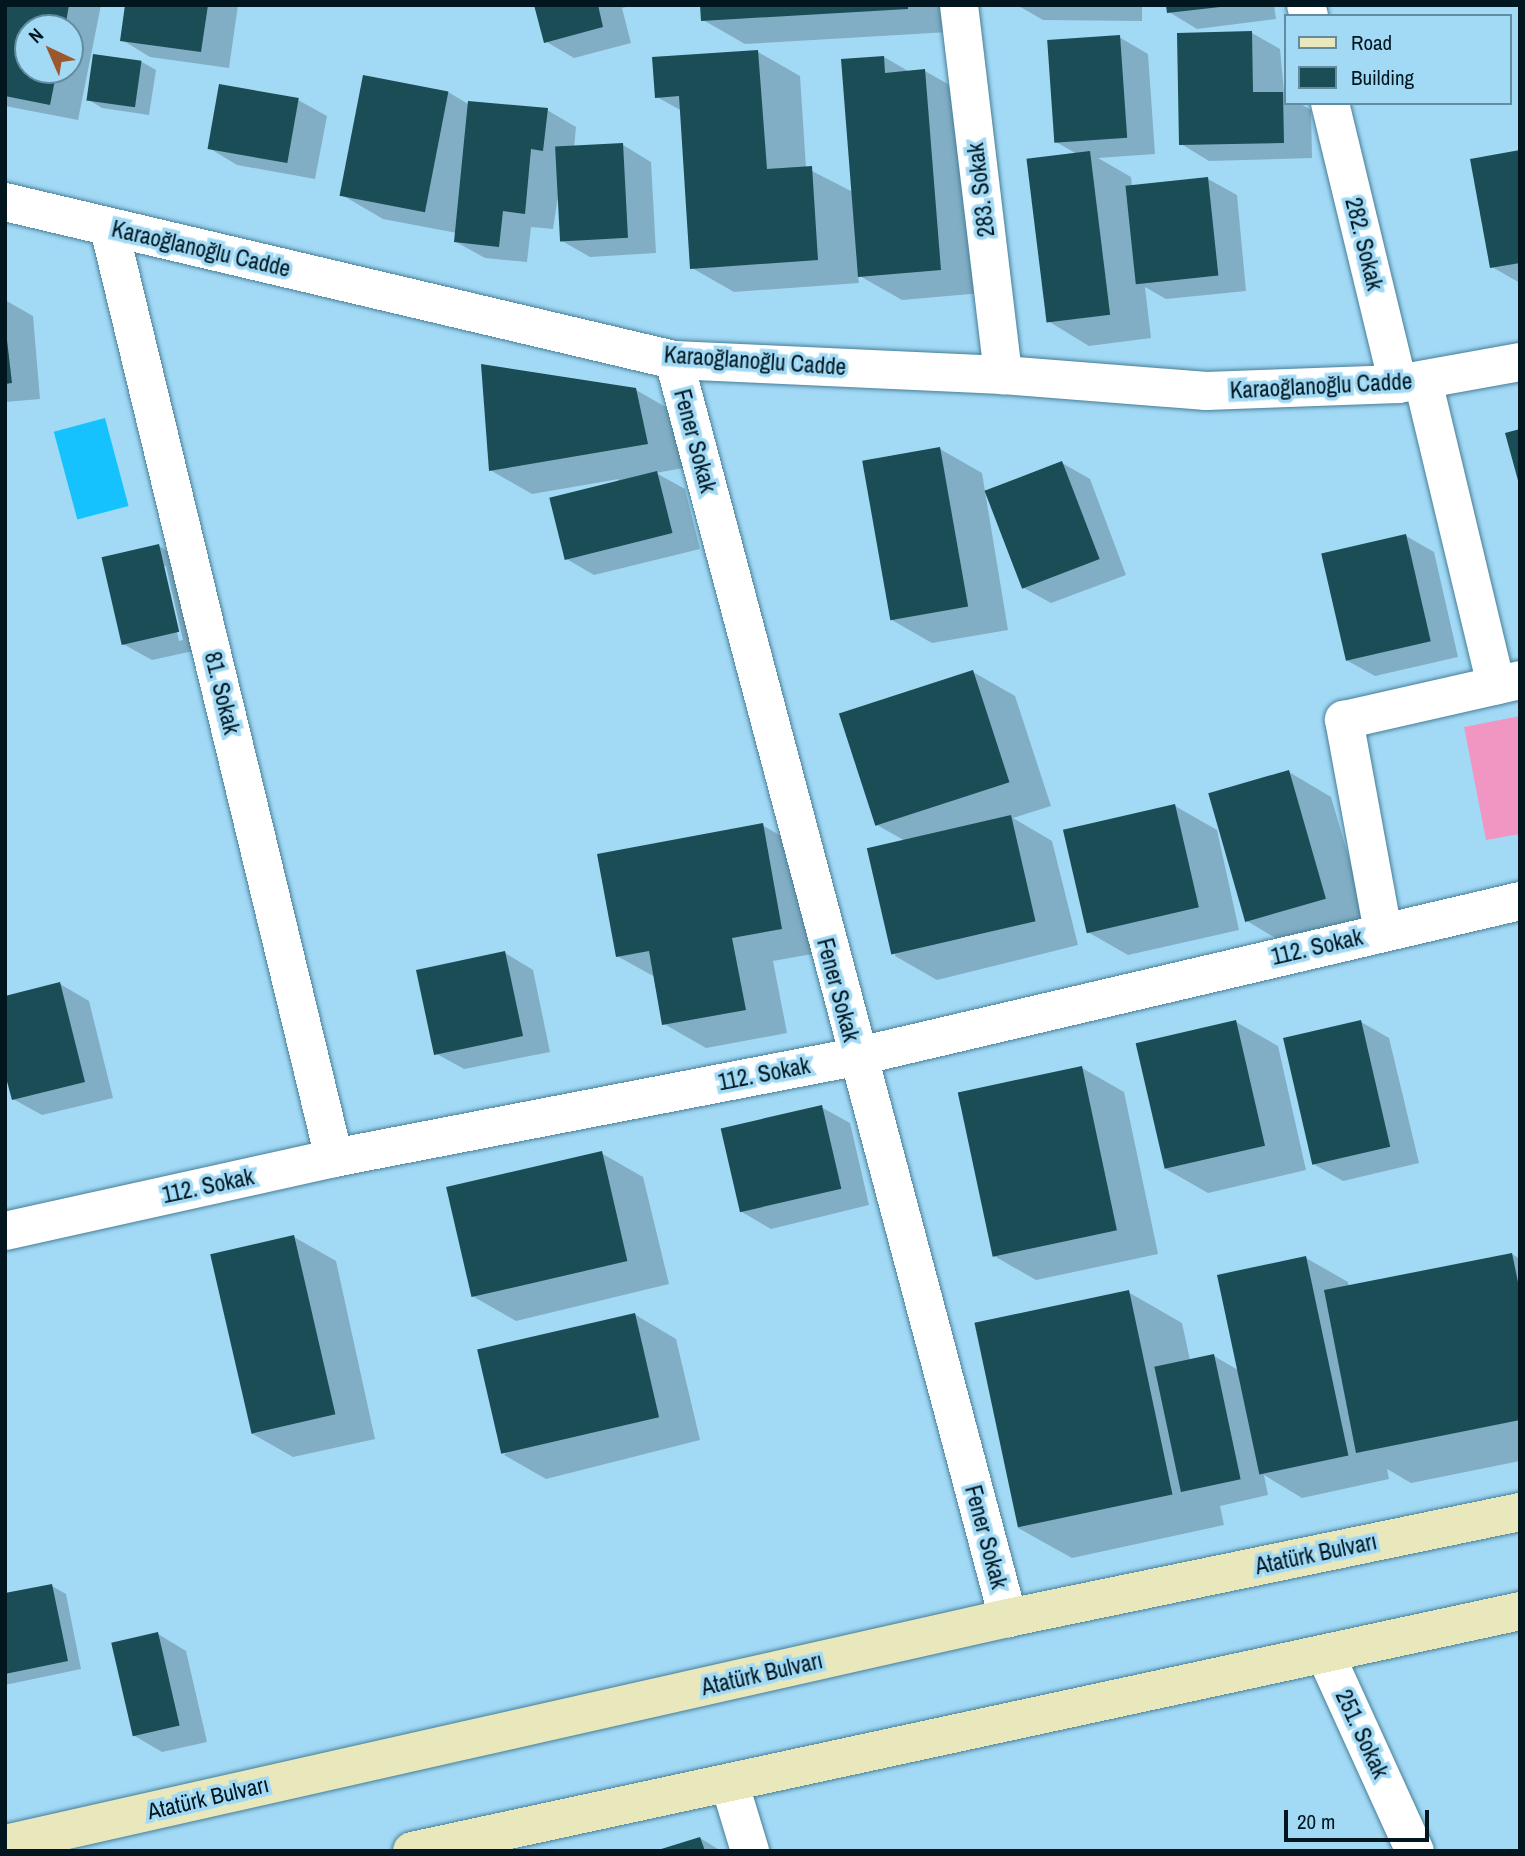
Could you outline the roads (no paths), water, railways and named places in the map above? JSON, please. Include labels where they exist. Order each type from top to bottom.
[{"type":"main road","name":"Atatürk Bulvarı","points":[[5,1844],[1008,1618],[1520,1512]]},
{"type":"main road","points":[[412,1851],[730,1785],[1520,1612]]},
{"type":"street","name":"283. Sokak","points":[[959,5],[1003,375]]},
{"type":"street","name":"282. Sokak","points":[[1331,105],[1411,383],[1508,682]]},
{"type":"street","name":"Karaoğlanoğlu Cadde","points":[[5,202],[674,359],[1003,375],[1206,391],[1411,383],[1520,362]]},
{"type":"street","name":"81. Sokak","points":[[109,228],[334,1158]]},
{"type":"street","name":"Fener Sokak","points":[[674,359],[855,1057],[1008,1618]]},
{"type":"street","points":[[1382,932],[1344,720],[1508,682]]},
{"type":"street","name":"112. Sokak","points":[[5,1231],[334,1158],[855,1057],[1382,932],[1519,903]]},
{"type":"street","name":"251. Sokak","points":[[1326,1656],[1415,1851]]},
{"type":"street","points":[[730,1785],[750,1851]]},
{"type":"water","points":[[105,418],[129,506],[77,520],[54,432]]}]
